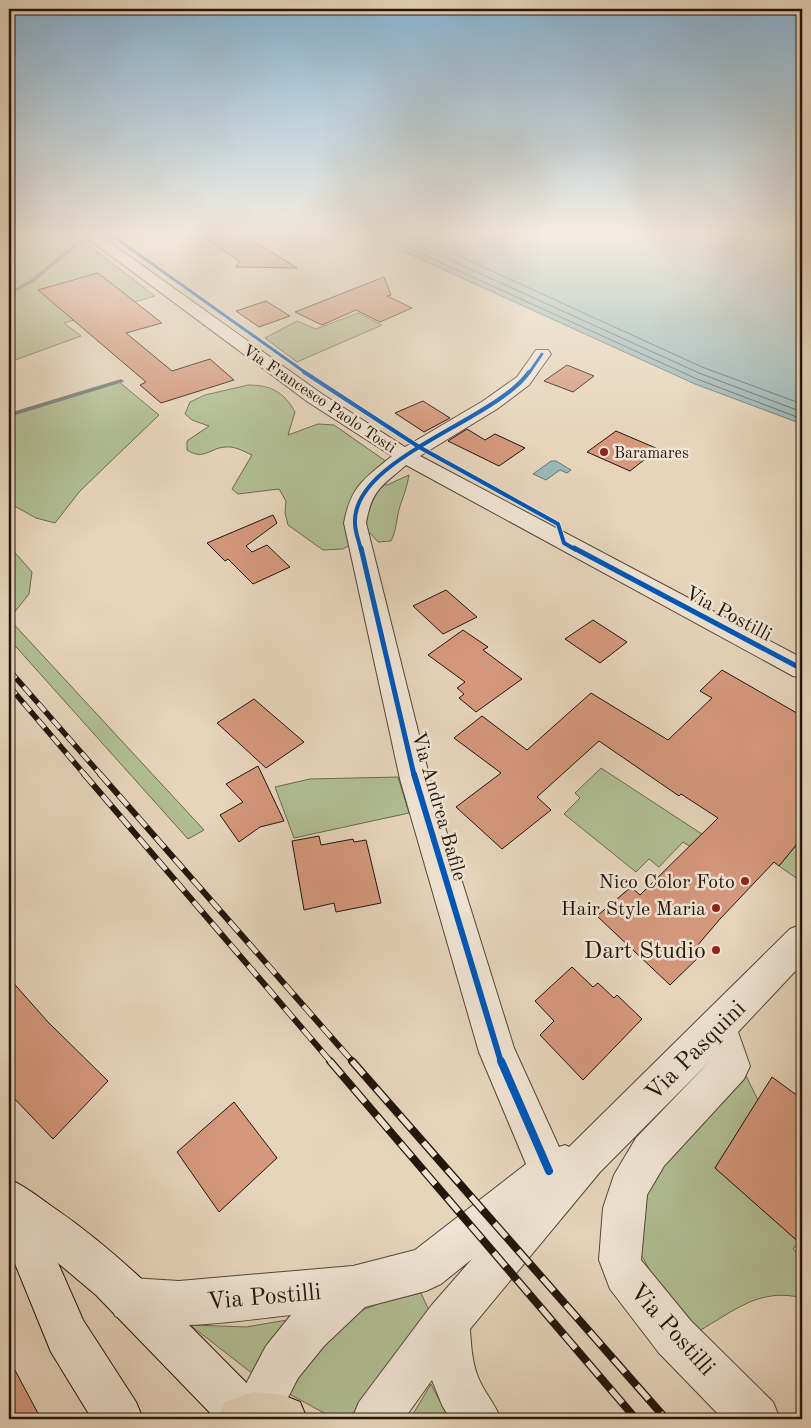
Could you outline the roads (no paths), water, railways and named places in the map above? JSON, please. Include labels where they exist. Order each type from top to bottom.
[{"type":"street","name":"Via Francesco Paolo Tosti","points":[[181,301],[315,398],[405,456],[642,584]]},
{"type":"street","name":"Via Francesco Paolo Tosti","points":[[405,456],[490,405],[523,381],[542,354]]},
{"type":"street","name":"Via Andrea Bafile","points":[[405,456],[367,487],[358,506],[355,523],[415,779],[497,1052],[567,1165]]},
{"type":"street","name":"Via Postilli","points":[[642,584],[802,669]]},
{"type":"street","name":"Via Pasquini","points":[[353,1288],[426,1269],[567,1165],[718,1027],[802,940]]},
{"type":"street","name":"Via Postilli","points":[[718,1027],[731,1066],[650,1152],[639,1168],[628,1189],[624,1208],[621,1226],[620,1260],[632,1286],[675,1337],[756,1419]]},
{"type":"street","name":"Via Pasquini","points":[[447,1322],[567,1165]]},
{"type":"street","points":[[9,1200],[60,1237],[131,1300],[256,1418]]},
{"type":"street","points":[[9,1200],[67,1336],[98,1389],[119,1419]]},
{"type":"street","name":"Via Postilli","points":[[131,1300],[179,1303],[353,1288]]},
{"type":"street","name":"Via Postilli","points":[[256,1418],[282,1362],[308,1330],[353,1288]]},
{"type":"street","points":[[376,1419],[447,1322]]},
{"type":"street","points":[[447,1322],[450,1360],[458,1389],[477,1419]]},
{"type":"water","points":[[512,301],[802,301],[802,424],[695,384]]},
{"type":"water","points":[[551,461],[556,461],[571,470],[567,473],[560,470],[546,480],[533,474]]},
{"type":"waterway","points":[[9,415],[121,381]]},
{"type":"railway","points":[[9,670],[101,775]]},
{"type":"railway","points":[[9,686],[85,775]]},
{"type":"railway","points":[[84,774],[331,1062]]},
{"type":"railway","points":[[100,774],[353,1062]]},
{"type":"railway","points":[[330,1061],[636,1419]]},
{"type":"railway","points":[[352,1061],[666,1419]]},
{"type":"place","name":"Baramares","points":[[604,452]]},
{"type":"place","name":"Nico Color Foto","points":[[745,881]]},
{"type":"place","name":"Hair Style Maria","points":[[716,908]]},
{"type":"place","name":"Dart Studio","points":[[716,950]]}]
